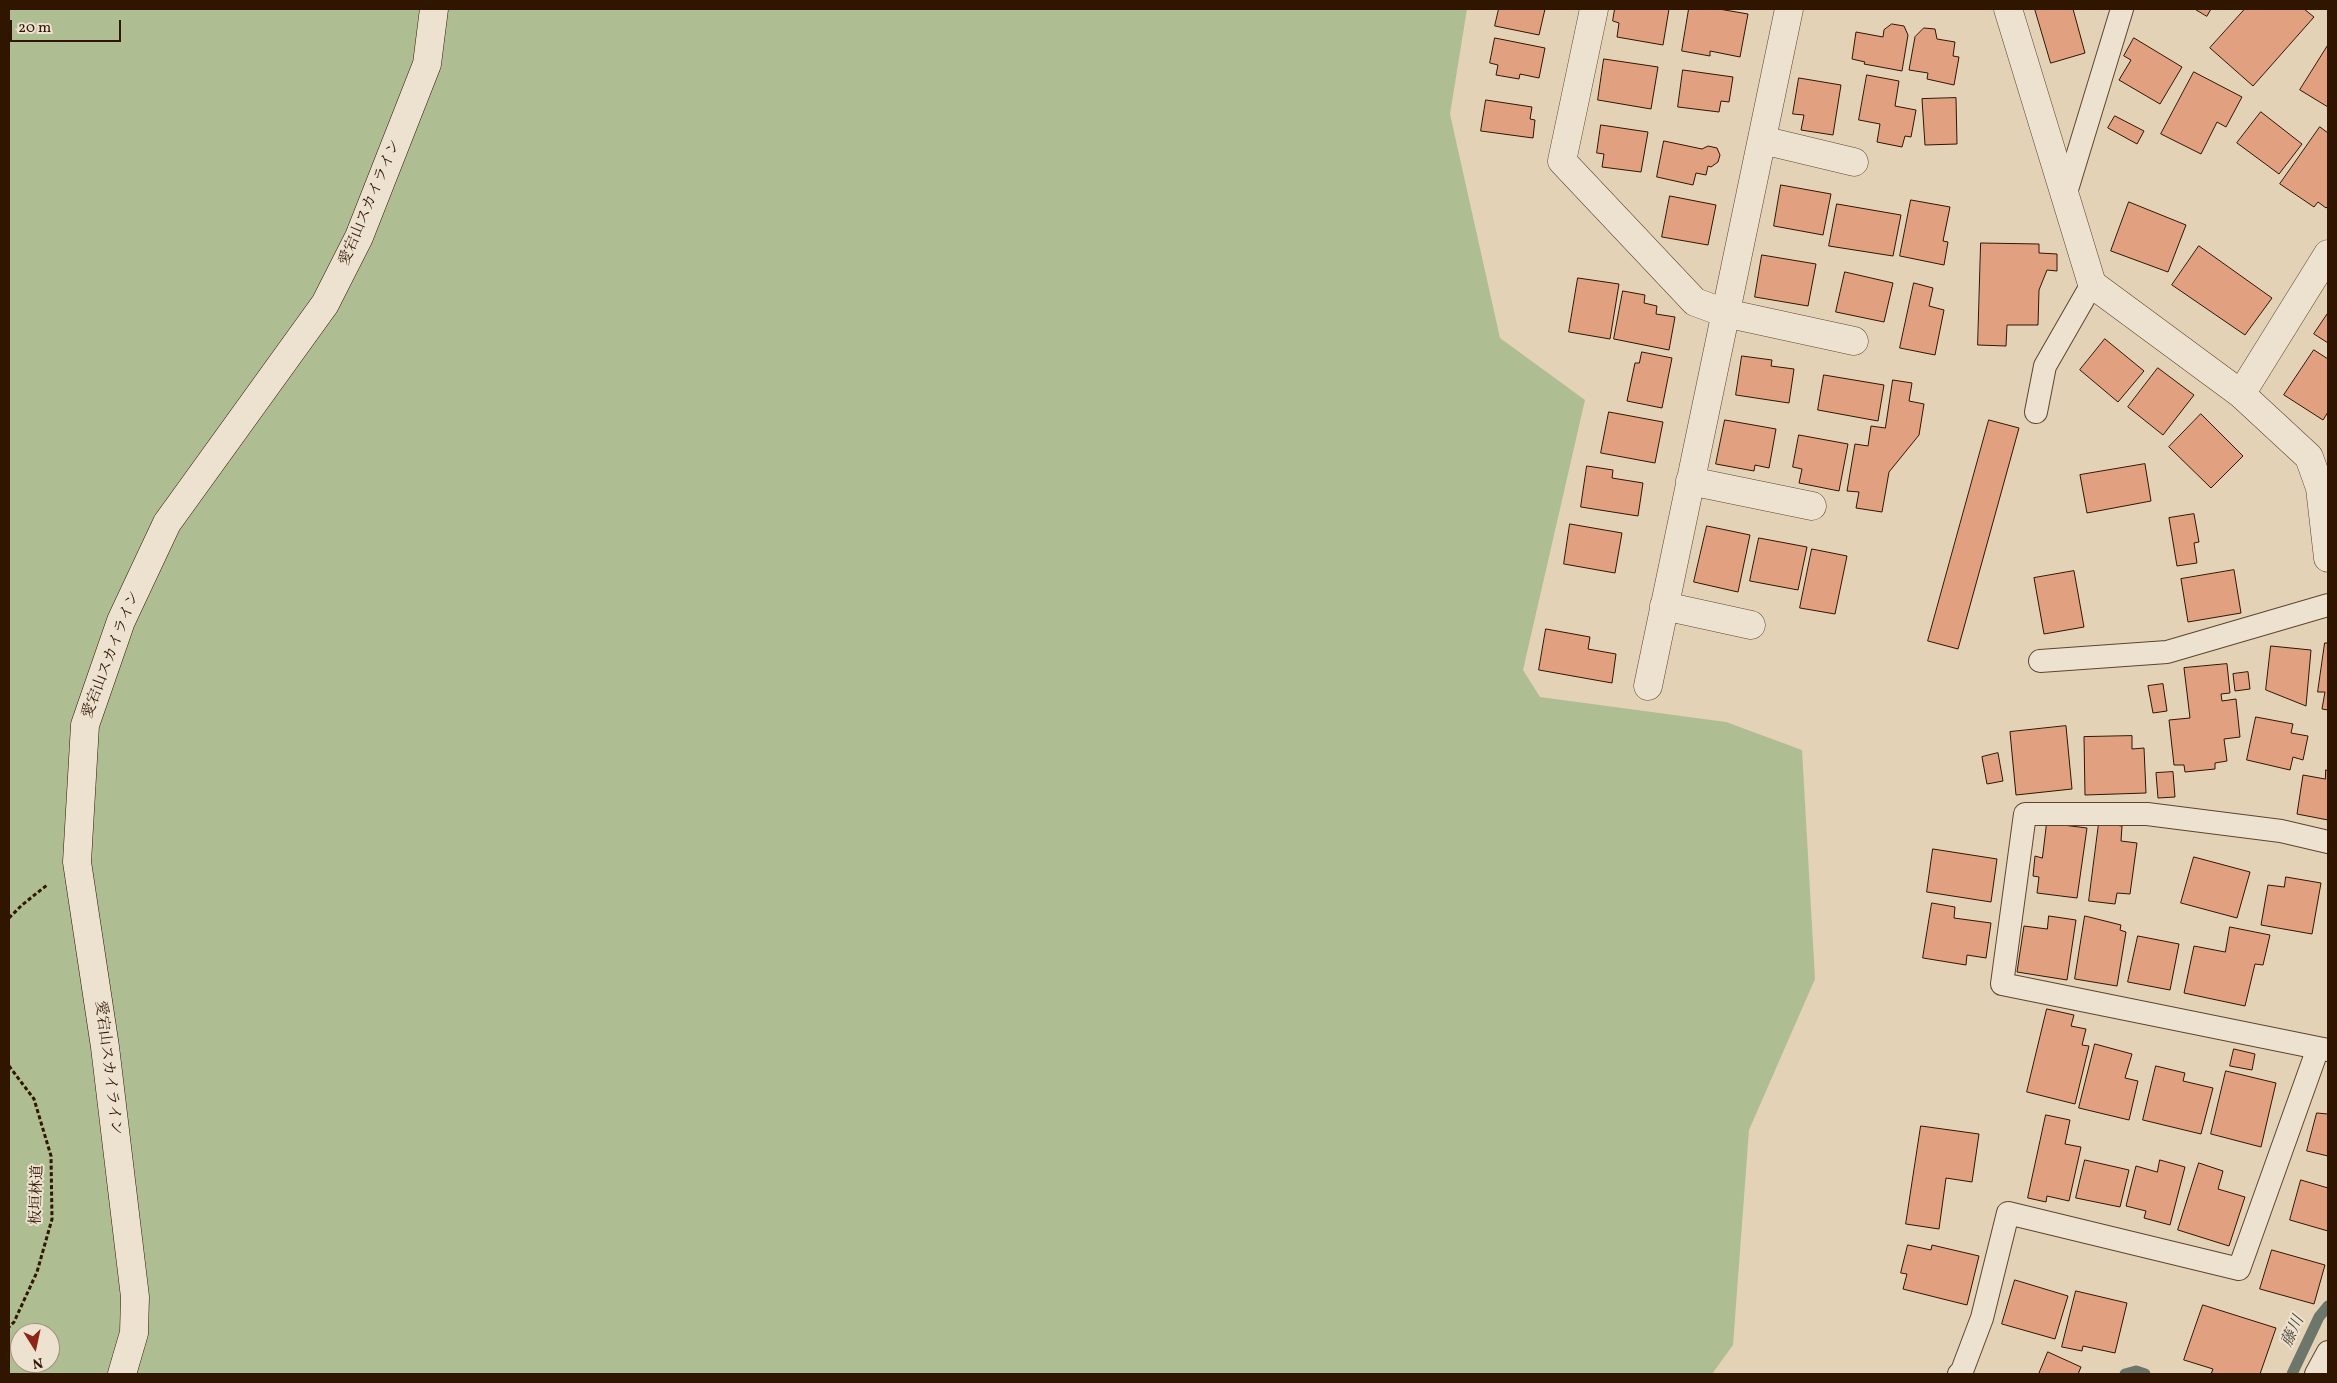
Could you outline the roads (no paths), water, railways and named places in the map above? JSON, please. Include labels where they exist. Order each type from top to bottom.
[{"type":"street","name":"愛宕山スカイライン","points":[[122,1374],[134,1333],[135,1297],[105,1047],[77,862],[85,725],[122,621],[167,523],[325,304],[355,246],[427,64],[434,9]]},
{"type":"street","points":[[1594,9],[1562,161],[1695,302],[1725,313],[1854,341]]},
{"type":"street","points":[[1648,686],[1789,9]]},
{"type":"street","points":[[2008,9],[2092,284],[2241,394],[2309,457],[2320,488],[2328,558]]},
{"type":"street","points":[[1762,140],[1854,162]]},
{"type":"street","points":[[2241,394],[2328,254]]},
{"type":"street","points":[[1690,481],[1812,506]]},
{"type":"street","points":[[1664,606],[1751,625]]},
{"type":"lane","points":[[2065,196],[2122,9]]},
{"type":"lane","points":[[2036,412],[2045,366],[2092,284]]},
{"type":"lane","points":[[2040,661],[2167,652],[2328,605]]},
{"type":"lane","points":[[1959,1374],[1962,1371],[1982,1318],[2008,1213],[2239,1269],[2323,1049],[2002,984],[2025,814],[2147,814],[2281,831],[2328,842]]},
{"type":"lane","points":[[2316,1374],[2328,1352]]},
{"type":"waterway","name":"藤川","points":[[2292,1374],[2319,1317],[2328,1306]]},
{"type":"waterway","name":"藤川","points":[[2125,1374],[2136,1371],[2145,1374]]}]
